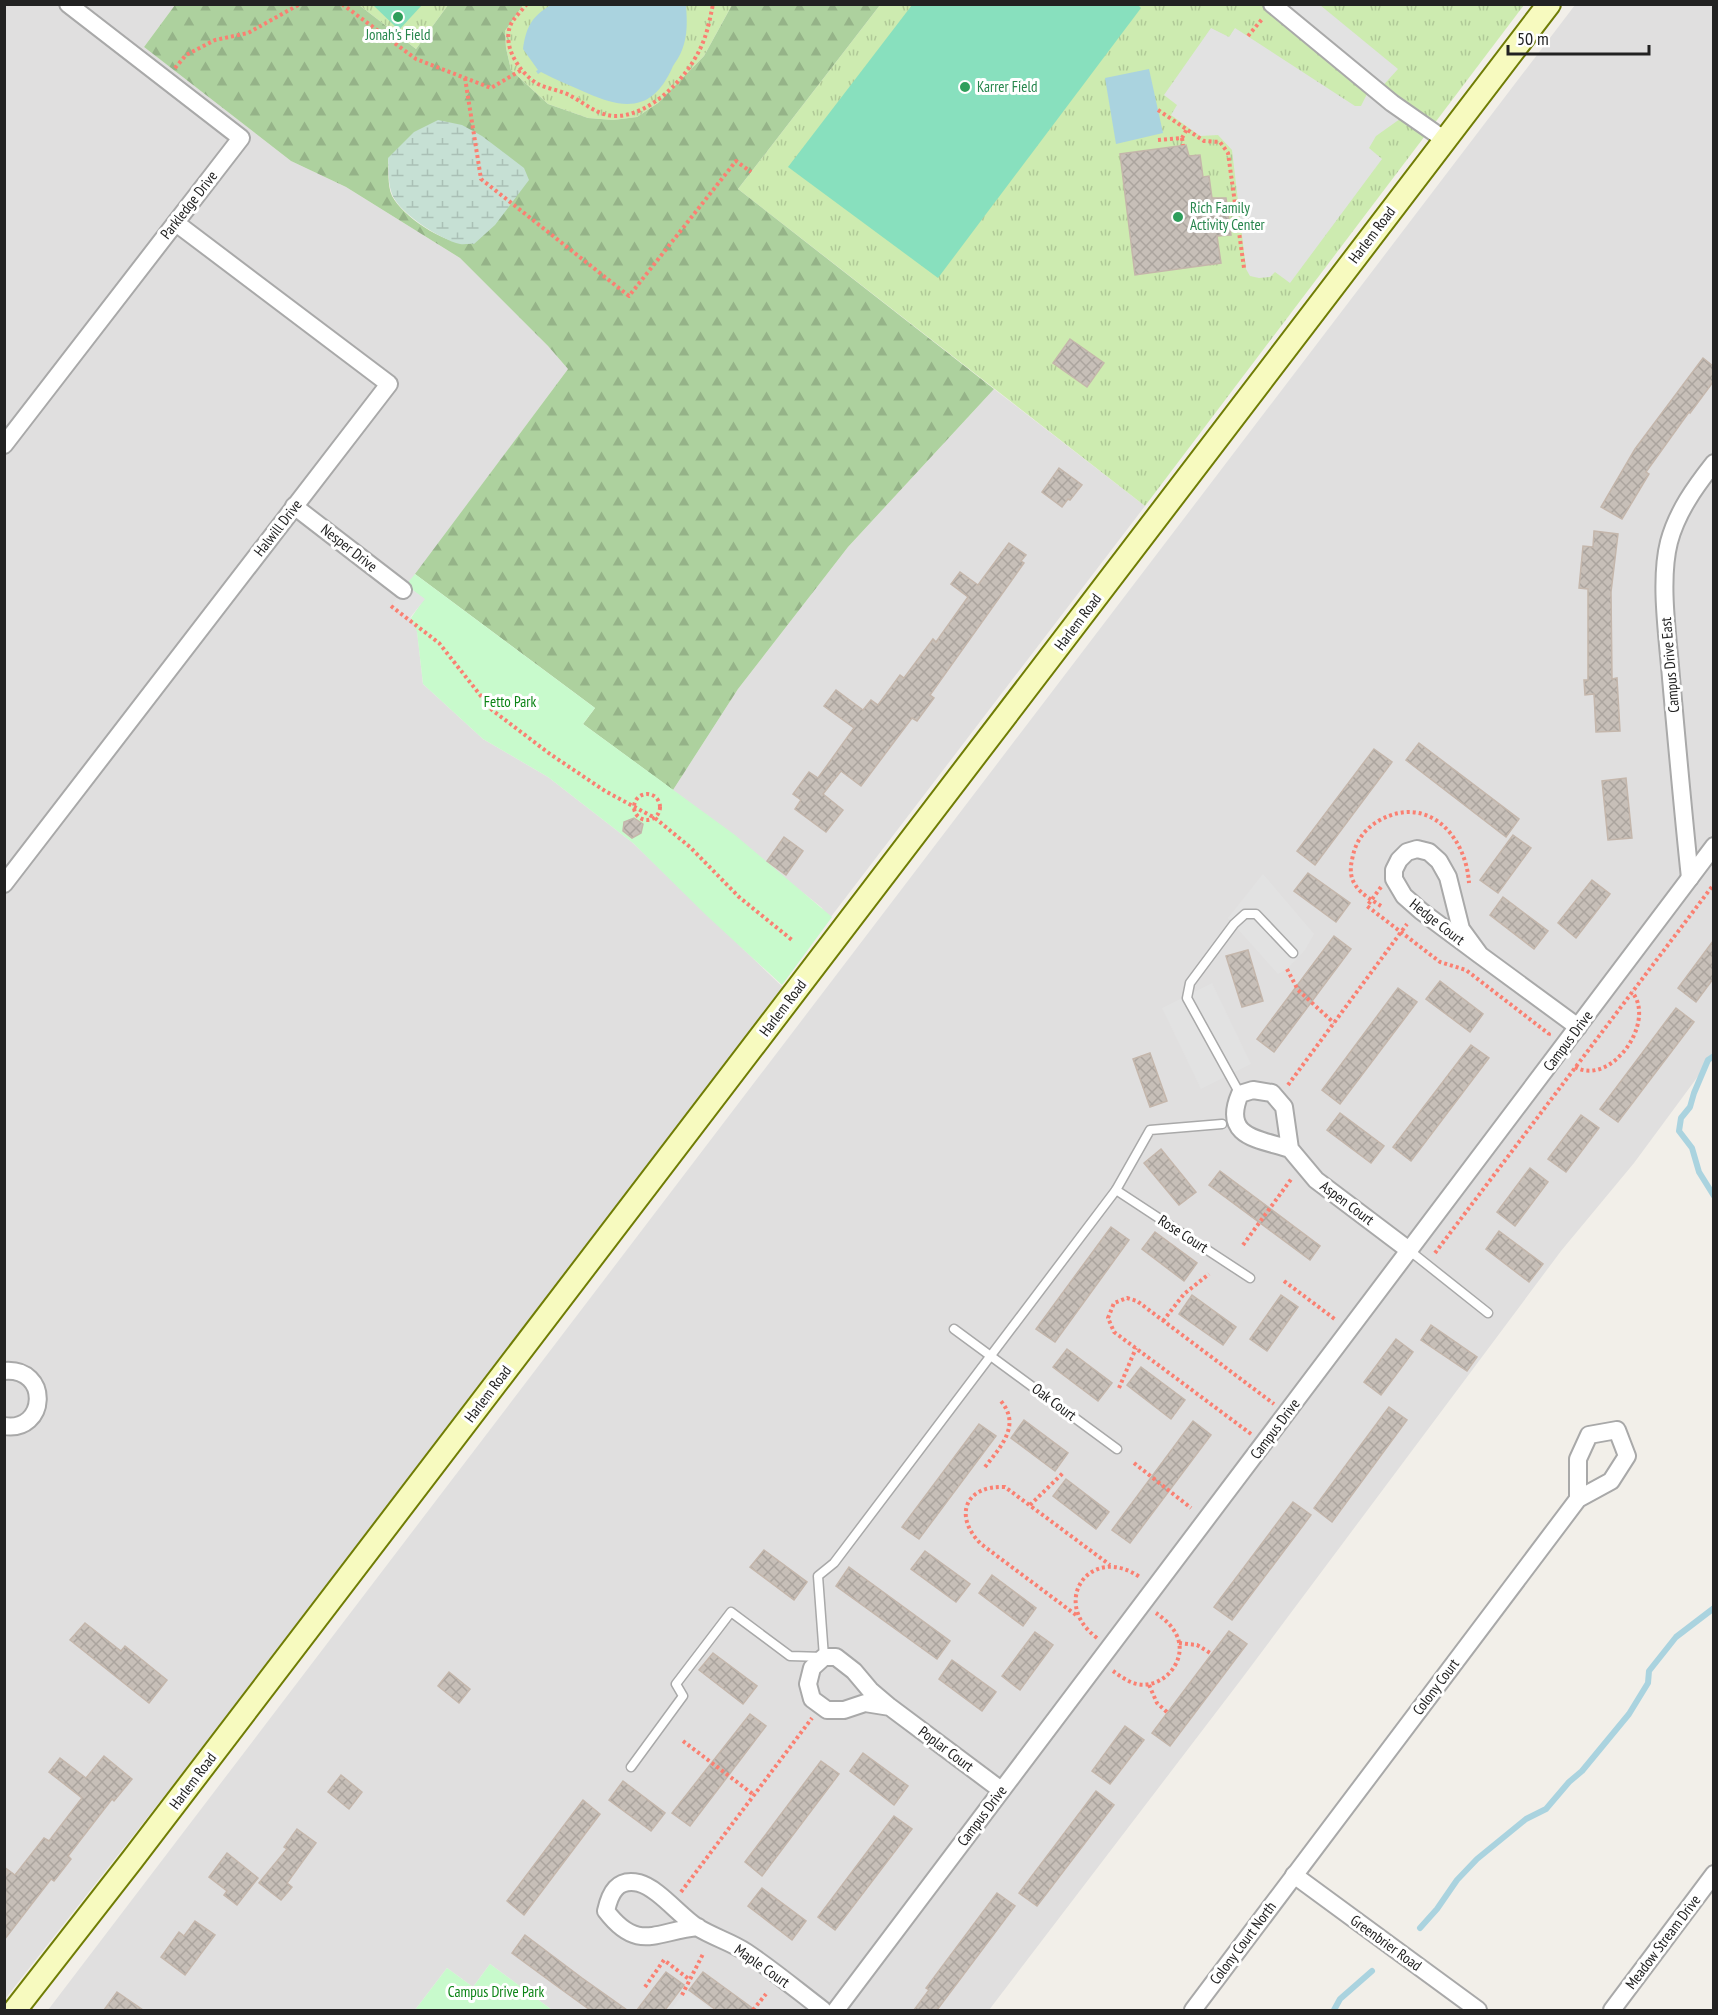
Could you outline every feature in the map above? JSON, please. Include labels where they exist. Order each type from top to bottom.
[{"type":"main road","name":"Harlem Road","points":[[15,2010],[132,1860],[1549,4]]},
{"type":"street","name":"Parkledge Drive","points":[[4,446],[241,138],[68,4]]},
{"type":"street","points":[[1273,5],[1392,103],[1445,140]]},
{"type":"street","name":"Halwill Drive","points":[[4,884],[388,384],[176,223]]},
{"type":"street","name":"Campus Drive East","points":[[1690,878],[1666,620],[1665,568],[1669,543],[1677,518],[1689,496],[1713,463]]},
{"type":"street","name":"Nesper Drive","points":[[294,506],[403,590]]},
{"type":"street","name":"Campus Drive","points":[[836,2010],[1713,846]]},
{"type":"street","name":"Hedge Court","points":[[1480,955],[1461,929],[1448,878],[1439,861],[1429,852],[1418,849],[1407,852],[1399,860],[1394,870],[1394,879],[1404,896],[1421,911],[1480,955],[1578,1027]]},
{"type":"street","points":[[1253,1090],[1272,1093],[1284,1107],[1290,1149],[1254,1140],[1243,1133],[1234,1119],[1235,1105],[1240,1094],[1253,1090]]},
{"type":"street","name":"Aspen Court","points":[[1290,1149],[1316,1180],[1410,1251]]},
{"type":"street","points":[[4,1371],[24,1374],[31,1380],[38,1396],[34,1414],[28,1421],[20,1425],[4,1426]]},
{"type":"street","name":"Colony Court","points":[[1294,1875],[1578,1498]]},
{"type":"street","points":[[824,1657],[812,1668],[808,1684],[812,1699],[827,1710],[844,1710],[865,1703],[890,1707]]},
{"type":"street","name":"Poplar Court","points":[[824,1657],[836,1657],[854,1671],[870,1690],[890,1707],[1001,1790]]},
{"type":"street","name":"Meadow Stream Drive","points":[[1612,2010],[1713,1874]]},
{"type":"street","name":"Colony Court North","points":[[1192,2010],[1294,1875]]},
{"type":"street","name":"Greenbrier Road","points":[[1294,1875],[1478,2010]]},
{"type":"street","name":"Maple Court","points":[[698,1927],[681,1929],[651,1938],[634,1935],[616,1924],[606,1911],[610,1894],[622,1884],[639,1883],[656,1891],[677,1912],[698,1927],[745,1951],[823,2010]]},
{"type":"lane","points":[[1240,1094],[1187,998],[1190,983],[1234,924],[1245,914],[1256,914],[1293,953]]},
{"type":"lane","points":[[631,1767],[683,1696],[676,1684],[731,1612],[790,1656],[824,1657],[818,1575],[834,1563],[1116,1190],[1150,1130],[1222,1124]]},
{"type":"lane","name":"Rose Court","points":[[1116,1190],[1250,1278]]},
{"type":"lane","points":[[1410,1251],[1488,1313]]},
{"type":"lane","name":"Oak Court","points":[[954,1329],[1117,1449]]},
{"type":"path","points":[[165,80],[186,55],[215,40],[248,33],[300,4]]},
{"type":"path","points":[[342,4],[416,59],[491,88],[523,69]]},
{"type":"path","points":[[527,4],[511,23],[508,43],[515,60],[537,83],[566,93],[606,115],[630,114],[652,104],[670,91],[701,47],[713,4]]},
{"type":"path","points":[[1248,36],[1273,5]]},
{"type":"path","points":[[465,78],[481,179],[629,297],[736,161],[751,172]]},
{"type":"path","points":[[1158,110],[1204,141],[1220,142],[1228,153],[1244,268]]},
{"type":"path","points":[[1183,145],[1182,138],[1187,129]]},
{"type":"path","points":[[1158,140],[1182,138]]},
{"type":"path","points":[[391,606],[439,643],[492,710],[550,754],[605,791],[654,818],[690,847],[739,897],[792,940]]},
{"type":"path","points":[[633,806],[640,795],[653,795],[660,806],[658,815],[654,818]]},
{"type":"path","points":[[1434,1253],[1713,884]]},
{"type":"path","points":[[1381,887],[1367,906],[1440,962],[1466,970],[1549,1034],[1543,1043]]},
{"type":"path","points":[[1287,1086],[1407,924]]},
{"type":"path","points":[[1287,969],[1298,990],[1334,1023]]},
{"type":"path","points":[[1571,1063],[1575,1067],[1590,1071],[1601,1068],[1612,1062],[1630,1043],[1640,1008],[1637,998],[1626,987]]},
{"type":"path","points":[[1243,1245],[1295,1176]]},
{"type":"path","points":[[1163,1321],[1184,1294],[1209,1274]]},
{"type":"path","points":[[1284,1281],[1339,1322]]},
{"type":"path","points":[[1254,1437],[1114,1332],[1108,1318],[1114,1303],[1127,1298],[1137,1301],[1276,1406]]},
{"type":"path","points":[[1119,1388],[1136,1348]]},
{"type":"path","points":[[985,1467],[1005,1439],[1010,1425],[1010,1417],[1000,1400]]},
{"type":"path","points":[[1134,1462],[1191,1508]]},
{"type":"path","points":[[1030,1505],[1063,1473]]},
{"type":"path","points":[[1098,1639],[1087,1631],[1076,1615],[970,1534],[967,1525],[967,1505],[974,1495],[993,1487],[1005,1487],[1110,1565],[1130,1571],[1144,1580]]},
{"type":"path","points":[[1076,1615],[1076,1595],[1085,1576],[1110,1565]]},
{"type":"path","points":[[1113,1671],[1138,1685],[1149,1685],[1159,1682],[1173,1669],[1177,1661],[1179,1643],[1171,1626],[1156,1613]]},
{"type":"path","points":[[1179,1643],[1197,1646],[1212,1654]]},
{"type":"path","points":[[1149,1685],[1157,1703],[1168,1713]]},
{"type":"path","points":[[679,1895],[812,1718]]},
{"type":"path","points":[[682,1741],[754,1795]]},
{"type":"path","points":[[682,1995],[703,1954]]},
{"type":"path","points":[[645,1987],[664,1960],[690,1980]]},
{"type":"path","points":[[753,2010],[766,1994]]},
{"type":"shaded area","points":[[5,5],[175,5],[144,47],[291,161],[346,187],[460,258],[568,369],[392,606],[411,618],[417,631],[423,684],[483,739],[548,777],[633,843],[792,996],[5,1999]]},
{"type":"shaded area","points":[[1283,5],[1320,5],[1398,69],[1378,91],[1407,114],[1376,136],[1369,148],[1382,159],[1290,283],[1275,272],[1270,277],[1250,276],[1246,269],[1232,150],[1218,135],[1200,136],[1171,115],[1177,105],[1164,95],[1211,28],[1229,37],[1235,28],[1355,106],[1361,106],[1371,86]]},
{"type":"shaded area","points":[[1575,5],[1713,5],[1713,1056],[1634,1163],[1561,1251],[1240,1681],[989,2010],[552,2010],[490,1964],[473,1987],[447,1968],[415,2010],[48,2010]]},
{"type":"shaded area","points":[[994,389],[1145,506],[830,918],[821,907],[673,790],[738,689],[848,547]]},
{"type":"shaded area","points":[[406,585],[425,599],[409,619],[391,606]]},
{"type":"shaded area","points":[[1263,874],[1314,934],[1305,950],[1287,969],[1278,974],[1228,918]]},
{"type":"shaded area","points":[[1212,983],[1251,1064],[1201,1089],[1162,1008]]},
{"type":"shaded area","points":[[686,1990],[713,2010],[671,2010]]},
{"type":"green space","name":"Karrer Field","points":[[1137,4],[1141,8],[938,278],[788,167],[912,5]]},
{"type":"green space","points":[[175,5],[359,5],[416,49],[448,5],[523,5],[505,31],[511,70],[548,104],[588,118],[613,120],[637,117],[658,103],[704,56],[732,5],[880,5],[738,189],[994,389],[848,547],[738,689],[673,790],[583,724],[595,708],[415,574],[568,369],[460,258],[346,187],[291,161],[144,47]],"holes":[[[388,158],[471,243],[461,243],[438,235],[405,213],[390,192]]]},
{"type":"green space","points":[[359,5],[448,5],[416,49]]},
{"type":"green space","name":"Jonah's Field","points":[[373,5],[422,5],[399,30]]},
{"type":"green space","points":[[523,5],[732,5],[704,56],[658,103],[637,117],[613,120],[588,118],[548,104],[511,70],[505,31]]},
{"type":"green space","points":[[880,5],[1524,5],[1145,506],[738,189]]},
{"type":"green space","points":[[438,120],[462,125],[482,136],[524,168],[529,180],[495,225],[474,244],[460,244],[431,231],[401,207],[391,191],[388,158],[414,132]]},
{"type":"green space","name":"Fetto Park","points":[[415,574],[595,708],[583,724],[735,835],[832,917],[782,985],[633,843],[548,777],[483,739],[423,684],[417,632],[411,618],[424,599],[406,585]]},
{"type":"green space","name":"Campus Drive Park","points":[[490,1964],[552,2010],[415,2010],[447,1968],[473,1987]]},
{"type":"water","points":[[551,5],[686,5],[687,28],[684,45],[665,81],[648,99],[627,104],[601,99],[541,72],[538,74],[536,71],[538,70],[523,49],[531,23],[539,13]]},
{"type":"water","points":[[1149,69],[1163,133],[1116,144],[1105,78]]},
{"type":"building","name":"Rich Family Activity Center","points":[[1186,145],[1189,156],[1200,155],[1203,177],[1209,176],[1212,198],[1226,198],[1231,235],[1217,236],[1221,263],[1135,275],[1120,154]]},
{"type":"building","points":[[1070,339],[1104,363],[1087,387],[1053,363]]},
{"type":"building","points":[[1703,358],[1713,366],[1713,382],[1646,472],[1649,474],[1622,519],[1601,507],[1635,449]]},
{"type":"building","points":[[1059,468],[1082,485],[1062,507],[1042,492]]},
{"type":"building","points":[[1594,531],[1618,534],[1611,592],[1612,679],[1617,678],[1620,731],[1596,732],[1594,694],[1585,695],[1584,680],[1588,680],[1588,589],[1579,588],[1583,546],[1593,547]]},
{"type":"building","points":[[1009,543],[1026,555],[1021,561],[1024,563],[930,695],[934,698],[917,721],[912,718],[861,786],[841,771],[823,794],[843,810],[826,832],[795,809],[801,800],[793,794],[809,772],[818,778],[854,728],[824,706],[836,690],[863,710],[871,700],[878,705],[900,675],[904,678],[933,639],[936,642],[968,597],[951,584],[960,572],[978,585]]},
{"type":"building","points":[[1419,743],[1519,819],[1506,837],[1406,760]]},
{"type":"building","points":[[1374,749],[1392,762],[1315,865],[1297,851]]},
{"type":"building","points":[[1626,778],[1632,838],[1608,840],[1602,781]]},
{"type":"building","points":[[634,818],[643,824],[641,833],[632,838],[623,831],[624,822]]},
{"type":"building","points":[[1513,835],[1531,848],[1498,893],[1480,880]]},
{"type":"building","points":[[784,837],[803,851],[786,875],[767,861]]},
{"type":"building","points":[[1308,873],[1350,903],[1336,922],[1294,891]]},
{"type":"building","points":[[1592,880],[1610,894],[1576,938],[1558,923]]},
{"type":"building","points":[[1503,897],[1548,931],[1534,949],[1490,915]]},
{"type":"building","points":[[1334,936],[1351,949],[1274,1052],[1257,1039]]},
{"type":"building","points":[[1713,941],[1713,979],[1696,1002],[1678,988]]},
{"type":"building","points":[[1248,950],[1263,1001],[1242,1007],[1226,956]]},
{"type":"building","points":[[1440,981],[1483,1014],[1470,1032],[1426,999]]},
{"type":"building","points":[[1398,988],[1417,1002],[1340,1104],[1322,1090]]},
{"type":"building","points":[[1676,1008],[1694,1022],[1618,1122],[1600,1109]]},
{"type":"building","points":[[1471,1045],[1489,1058],[1411,1161],[1393,1147]]},
{"type":"building","points":[[1150,1053],[1167,1101],[1150,1107],[1133,1059]]},
{"type":"building","points":[[1340,1113],[1384,1146],[1371,1163],[1327,1130]]},
{"type":"building","points":[[1581,1115],[1599,1128],[1566,1172],[1548,1159]]},
{"type":"building","points":[[1161,1149],[1196,1192],[1179,1205],[1144,1163]]},
{"type":"building","points":[[1530,1168],[1548,1182],[1515,1226],[1497,1212]]},
{"type":"building","points":[[1220,1171],[1320,1246],[1310,1260],[1209,1185]]},
{"type":"building","points":[[1111,1227],[1129,1240],[1055,1342],[1036,1329]]},
{"type":"building","points":[[1499,1231],[1543,1264],[1529,1282],[1486,1249]]},
{"type":"building","points":[[1155,1232],[1197,1263],[1184,1281],[1142,1249]]},
{"type":"building","points":[[1192,1295],[1236,1327],[1223,1345],[1179,1314]]},
{"type":"building","points":[[1281,1295],[1298,1307],[1267,1351],[1250,1339]]},
{"type":"building","points":[[1431,1325],[1477,1357],[1467,1371],[1421,1340]]},
{"type":"building","points":[[1396,1339],[1413,1352],[1381,1395],[1364,1382]]},
{"type":"building","points":[[1067,1349],[1112,1383],[1098,1401],[1053,1367]]},
{"type":"building","points":[[1141,1367],[1185,1400],[1171,1419],[1127,1385]]},
{"type":"building","points":[[1389,1407],[1407,1420],[1332,1522],[1314,1508]]},
{"type":"building","points":[[1024,1420],[1068,1453],[1055,1471],[1011,1438]]},
{"type":"building","points":[[1193,1421],[1211,1435],[1130,1543],[1112,1530]]},
{"type":"building","points":[[979,1424],[996,1436],[919,1539],[902,1527]]},
{"type":"building","points":[[1066,1479],[1109,1512],[1096,1529],[1053,1496]]},
{"type":"building","points":[[1293,1502],[1311,1515],[1232,1620],[1214,1607]]},
{"type":"building","points":[[764,1550],[807,1582],[794,1600],[750,1567]]},
{"type":"building","points":[[925,1551],[970,1584],[956,1602],[911,1569]]},
{"type":"building","points":[[849,1567],[950,1641],[937,1659],[836,1586]]},
{"type":"building","points":[[992,1575],[1036,1608],[1023,1626],[979,1593]]},
{"type":"building","points":[[85,1623],[121,1651],[125,1646],[167,1680],[149,1703],[70,1640]]},
{"type":"building","points":[[1229,1631],[1247,1644],[1170,1746],[1152,1733]]},
{"type":"building","points":[[1035,1632],[1053,1645],[1020,1690],[1002,1676]]},
{"type":"building","points":[[713,1653],[757,1686],[743,1704],[699,1670]]},
{"type":"building","points":[[952,1660],[996,1692],[982,1711],[939,1679]]},
{"type":"building","points":[[449,1672],[470,1689],[459,1703],[438,1686]]},
{"type":"building","points":[[750,1714],[766,1726],[690,1826],[672,1813]]},
{"type":"building","points":[[1125,1726],[1144,1740],[1110,1784],[1092,1771]]},
{"type":"building","points":[[863,1753],[908,1786],[894,1805],[850,1771]]},
{"type":"building","points":[[104,1756],[132,1779],[114,1801],[112,1799],[68,1856],[71,1859],[54,1881],[51,1879],[4,1940],[4,1867],[15,1875],[44,1838],[49,1841],[82,1798],[49,1772],[60,1758],[86,1778]]},
{"type":"building","points":[[821,1761],[839,1774],[762,1876],[745,1862]]},
{"type":"building","points":[[341,1775],[362,1792],[349,1809],[328,1792]]},
{"type":"building","points":[[623,1781],[665,1813],[651,1831],[609,1800]]},
{"type":"building","points":[[1096,1791],[1114,1805],[1037,1906],[1019,1893]]},
{"type":"building","points":[[583,1800],[600,1814],[524,1915],[507,1901]]},
{"type":"building","points":[[894,1816],[912,1829],[835,1930],[818,1917]]},
{"type":"building","points":[[297,1829],[316,1843],[287,1883],[292,1887],[281,1900],[259,1883],[287,1849],[284,1847]]},
{"type":"building","points":[[227,1853],[258,1878],[237,1905],[224,1895],[227,1891],[209,1877]]},
{"type":"building","points":[[762,1888],[806,1921],[792,1940],[748,1906]]},
{"type":"building","points":[[997,1893],[1015,1906],[937,2010],[914,2010],[929,1990],[926,1988]]},
{"type":"building","points":[[195,1921],[215,1935],[185,1975],[161,1957],[179,1932],[184,1936]]},
{"type":"building","points":[[525,1935],[627,2010],[590,2010],[554,1984],[512,1953]]},
{"type":"building","points":[[666,1972],[684,1985],[665,2010],[637,2010]]},
{"type":"building","points":[[703,1972],[755,2010],[716,2010],[689,1990]]},
{"type":"building","points":[[117,1992],[143,2010],[104,2010]]},
{"type":"waterway","points":[[1714,1056],[1708,1060],[1690,1107],[1681,1118],[1679,1131],[1692,1148],[1699,1172],[1714,1196]]},
{"type":"waterway","points":[[1420,1928],[1437,1909],[1457,1880],[1477,1859],[1526,1819],[1546,1809],[1569,1782],[1582,1771],[1629,1714],[1648,1683],[1649,1671],[1676,1637],[1714,1608]]},
{"type":"waterway","points":[[1334,2010],[1340,1999],[1372,1971]]},
{"type":"place","name":"Jonah's Field","points":[[398,17]]},
{"type":"place","name":"Karrer Field","points":[[965,87]]},
{"type":"place","name":"Rich Family Activity Center","points":[[1178,217]]}]
